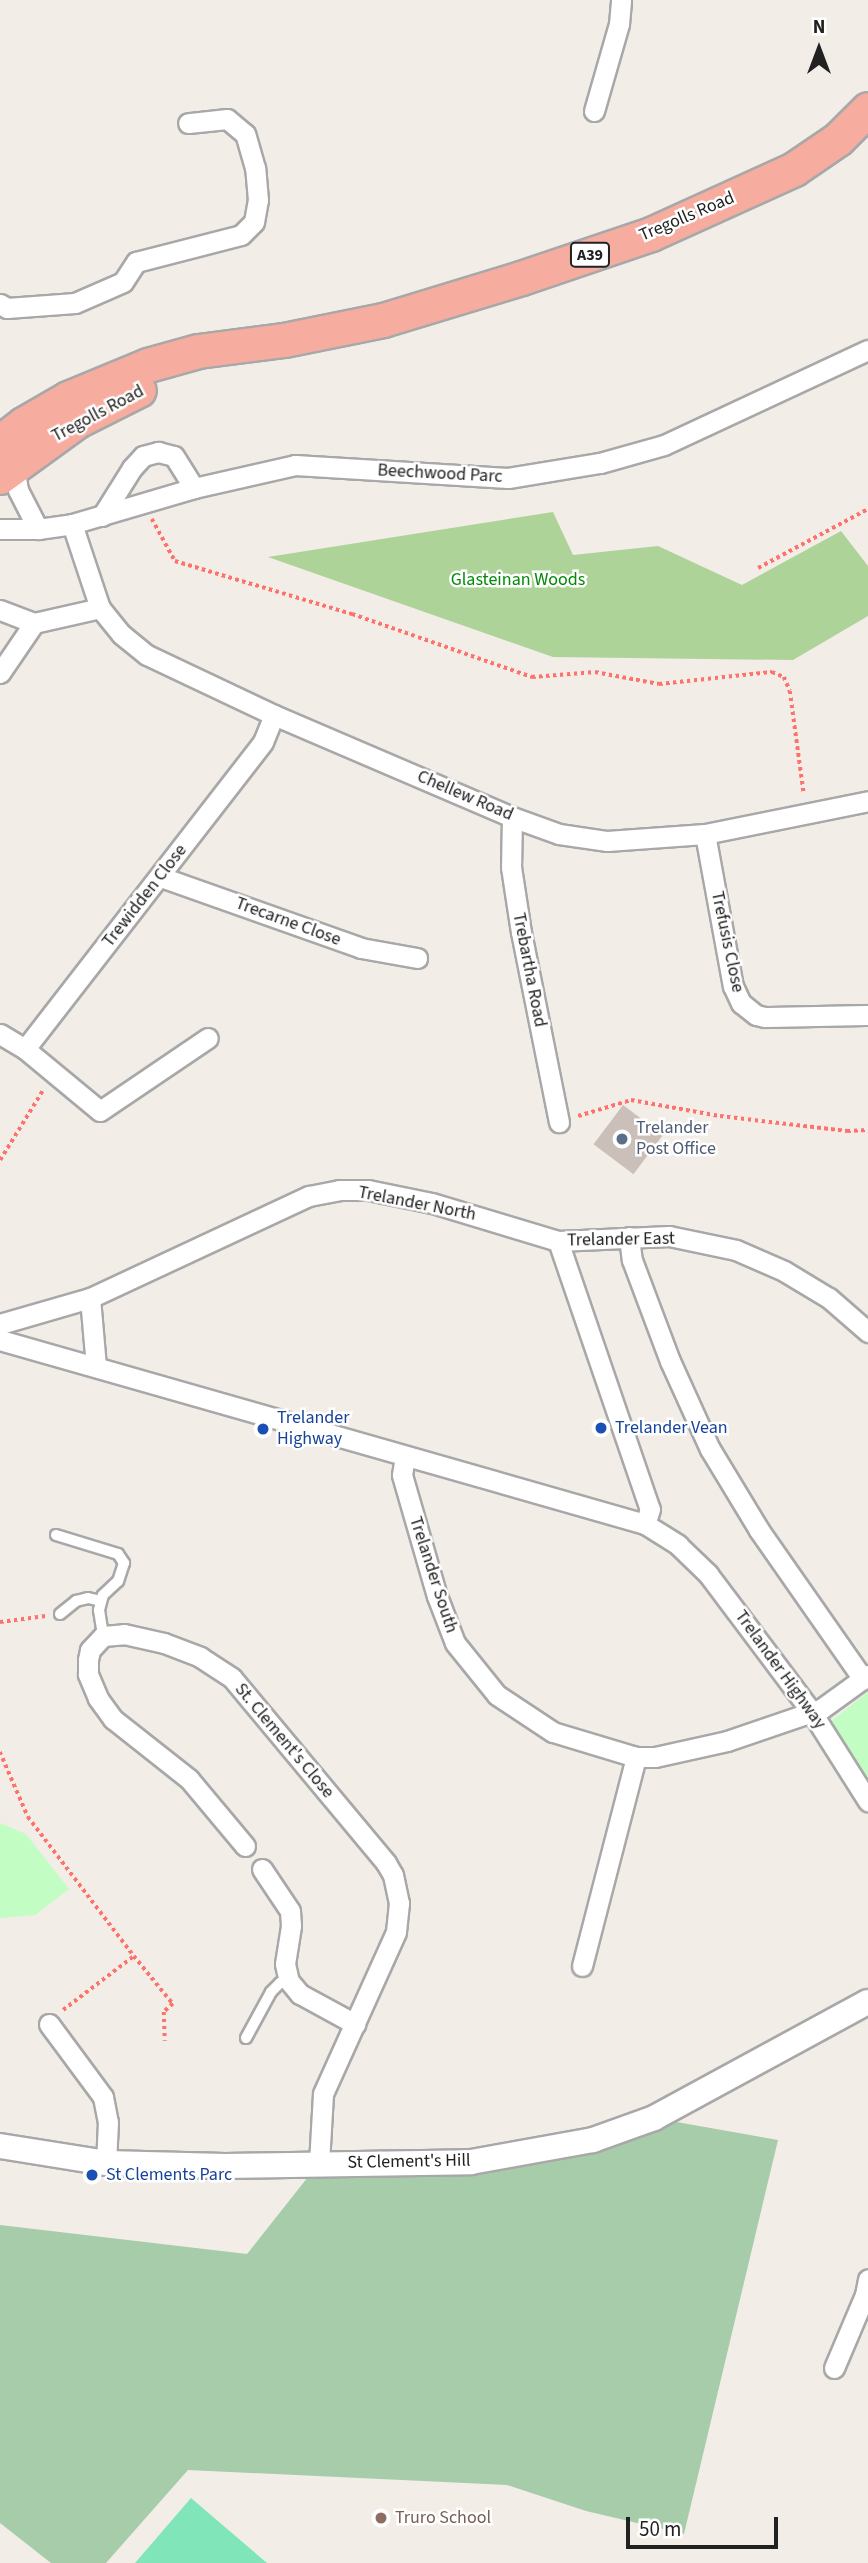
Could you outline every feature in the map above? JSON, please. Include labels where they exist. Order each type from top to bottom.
[{"type":"highway","name":"Tregolls Road","points":[[5,461],[120,397],[284,340],[383,320],[521,278],[651,233],[794,169],[838,139],[868,108]]},
{"type":"street","points":[[594,111],[619,24],[621,0]]},
{"type":"street","points":[[0,304],[7,308],[75,303],[123,282],[136,262],[216,244],[241,235],[254,222],[257,189],[245,134],[227,119],[188,123]]},
{"type":"street","name":"Beechwood Parc","points":[[0,529],[38,529],[72,524],[194,488],[295,465],[508,478],[600,463],[664,445],[868,350]]},
{"type":"street","points":[[102,516],[132,468],[143,456],[158,452],[174,456],[194,488]]},
{"type":"street","points":[[5,461],[38,529]]},
{"type":"street","name":"Chellew Road","points":[[72,524],[76,543],[100,608],[121,634],[146,655],[274,715],[512,817],[559,834],[607,841],[705,834],[868,801]]},
{"type":"street","points":[[0,610],[34,624],[100,608]]},
{"type":"street","points":[[0,673],[34,624]]},
{"type":"street","name":"Trewidden Close","points":[[24,1049],[263,742],[274,715]]},
{"type":"street","name":"Trebartha Road","points":[[512,817],[511,867],[521,932],[559,1122]]},
{"type":"street","name":"Trefusis Close","points":[[705,834],[733,986],[741,1003],[756,1015],[765,1017],[868,1015]]},
{"type":"street","name":"Trecarne Close","points":[[160,877],[361,948],[417,958]]},
{"type":"street","points":[[0,1034],[24,1049],[100,1111],[208,1038]]},
{"type":"street","name":"Trelander North","points":[[0,1324],[90,1298],[309,1196],[339,1190],[368,1191],[432,1203],[558,1241]]},
{"type":"street","name":"Trelander East","points":[[558,1241],[669,1236],[736,1250],[784,1271],[829,1298],[868,1332]]},
{"type":"street","points":[[629,1237],[632,1260],[670,1361],[710,1449],[759,1530],[865,1677]]},
{"type":"street","points":[[558,1241],[650,1509],[645,1524]]},
{"type":"street","points":[[90,1298],[96,1366]]},
{"type":"street","name":"Trelander Highway","points":[[0,1340],[645,1524],[678,1545],[708,1574],[811,1711],[868,1801]]},
{"type":"street","name":"Trelander South","points":[[405,1456],[402,1475],[455,1643],[497,1695],[533,1721],[573,1740],[636,1757],[673,1754],[727,1741],[821,1709],[865,1677]]},
{"type":"street","name":"St. Clement's Close","points":[[103,1636],[124,1634],[164,1643],[200,1657],[232,1678],[386,1863],[398,1896],[397,1932],[323,2094],[319,2163]]},
{"type":"street","points":[[103,1636],[90,1650],[88,1660],[88,1674],[98,1698],[113,1719],[189,1779],[245,1846]]},
{"type":"street","points":[[582,1966],[636,1757]]},
{"type":"street","points":[[262,1869],[290,1911],[292,1926],[285,1964],[289,1981],[300,1994],[355,2024]]},
{"type":"street","name":"St Clement's Hill","points":[[0,2146],[106,2163],[225,2166],[471,2162],[593,2140],[654,2118],[868,2002]]},
{"type":"street","points":[[49,2024],[103,2097],[108,2122],[106,2163]]},
{"type":"street","points":[[834,2368],[865,2295],[868,2279]]},
{"type":"lane","points":[[56,1535],[118,1554],[124,1563],[118,1581],[103,1595],[101,1601],[99,1610],[103,1636]]},
{"type":"lane","points":[[60,1614],[76,1601],[88,1598],[101,1601]]},
{"type":"lane","points":[[246,2038],[271,1992],[280,1983],[289,1981]]},
{"type":"path","points":[[144,504],[175,561],[352,614],[532,677],[595,672],[659,684],[772,672],[784,677],[790,691],[806,813]]},
{"type":"path","points":[[758,568],[868,509]]},
{"type":"path","points":[[0,1160],[54,1073]]},
{"type":"path","points":[[559,1122],[631,1100],[720,1116],[847,1131],[868,1130]]},
{"type":"path","points":[[0,1622],[60,1614]]},
{"type":"path","points":[[0,1752],[28,1817],[173,2004],[164,2012],[165,2041]]},
{"type":"path","points":[[49,2024],[57,2014],[134,1956]]},
{"type":"green space","name":"Glasteinan Woods","points":[[553,512],[573,555],[658,546],[742,585],[841,531],[868,566],[868,616],[793,660],[553,657],[268,557]]},
{"type":"green space","points":[[868,1692],[868,1793],[825,1726]]},
{"type":"green space","points":[[0,1823],[26,1834],[69,1889],[35,1915],[0,1918]]},
{"type":"green space","points":[[654,2118],[778,2140],[684,2534],[586,2511],[507,2485],[188,2470],[106,2563],[51,2563],[0,2523],[0,2225],[247,2254],[319,2163],[471,2162]]},
{"type":"green space","points":[[191,2498],[267,2563],[135,2563]]},
{"type":"building","points":[[623,1105],[663,1135],[633,1174],[594,1144]]},
{"type":"place","name":"Trelander Post Office","points":[[622,1139]]},
{"type":"place","name":"Trelander Vean","points":[[601,1428]]},
{"type":"place","name":"Trelander Highway","points":[[263,1429]]},
{"type":"place","name":"St Clements Parc","points":[[92,2175]]},
{"type":"place","name":"Truro School","points":[[381,2518]]}]
